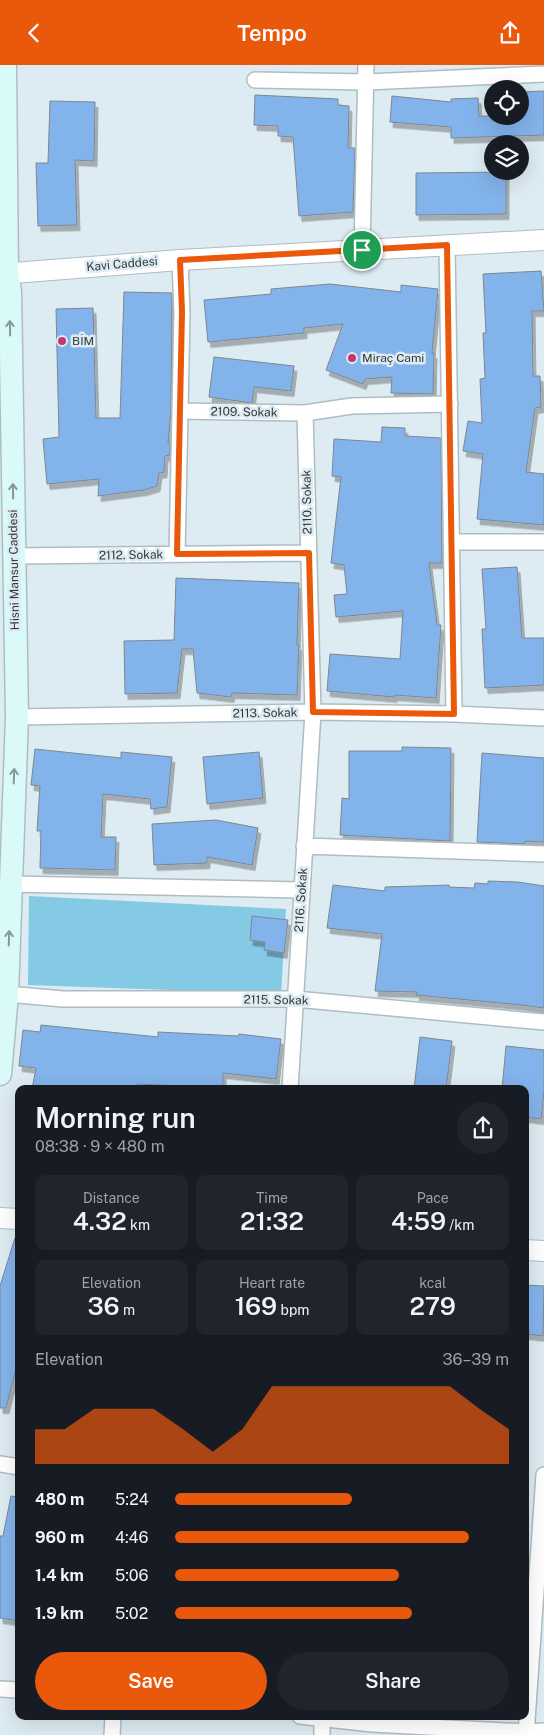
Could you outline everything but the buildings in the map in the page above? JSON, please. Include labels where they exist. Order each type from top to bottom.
[{"type":"main road","name":"Hisni Mansur Caddesi","points":[[0,1074],[7,994],[5,913],[11,884],[17,717],[10,291],[4,274],[5,65]]},
{"type":"street","points":[[362,250],[366,65]]},
{"type":"street","points":[[256,80],[366,83],[544,74],[544,65]]},
{"type":"street","name":"Kavi Caddesi","points":[[4,274],[180,260],[544,240]]},
{"type":"street","points":[[447,245],[454,714]]},
{"type":"street","points":[[177,554],[182,312],[180,260]]},
{"type":"street","name":"2109. Sokak","points":[[180,411],[305,413],[352,406],[450,404]]},
{"type":"street","name":"2110. Sokak","points":[[305,413],[313,712]]},
{"type":"street","points":[[452,542],[544,542]]},
{"type":"street","name":"2112. Sokak","points":[[14,556],[309,553]]},
{"type":"street","name":"2113. Sokak","points":[[17,717],[313,712],[454,714],[544,718]]},
{"type":"street","name":"2116. Sokak","points":[[290,1085],[313,712]]},
{"type":"street","points":[[304,846],[544,854]]},
{"type":"street","points":[[11,884],[301,890]]},
{"type":"street","name":"2115. Sokak","points":[[7,994],[63,999],[295,999],[544,1022]]},
{"type":"street","points":[[0,1218],[15,1219]]},
{"type":"street","points":[[529,1250],[544,1251]]},
{"type":"street","points":[[0,1464],[15,1466]]},
{"type":"street","points":[[529,1698],[541,1559],[544,1475]]},
{"type":"street","points":[[0,1689],[15,1690]]},
{"type":"street","points":[[112,1735],[113,1720]]},
{"type":"street","points":[[322,1720],[322,1735]]},
{"type":"street","points":[[332,1720],[372,1724],[423,1721],[526,1733],[544,1731]]},
{"type":"street","points":[[526,1733],[527,1720]]},
{"type":"shaded area","points":[[29,896],[286,909],[281,994],[28,985]]},
{"type":"place","name":"BİM","points":[[62,341]]},
{"type":"place","name":"Miraç Cami","points":[[352,358]]},
{"type":"route","points":[[447,245],[454,714],[313,712],[309,553],[177,554],[182,312],[180,260],[362,250],[447,245]]}]
